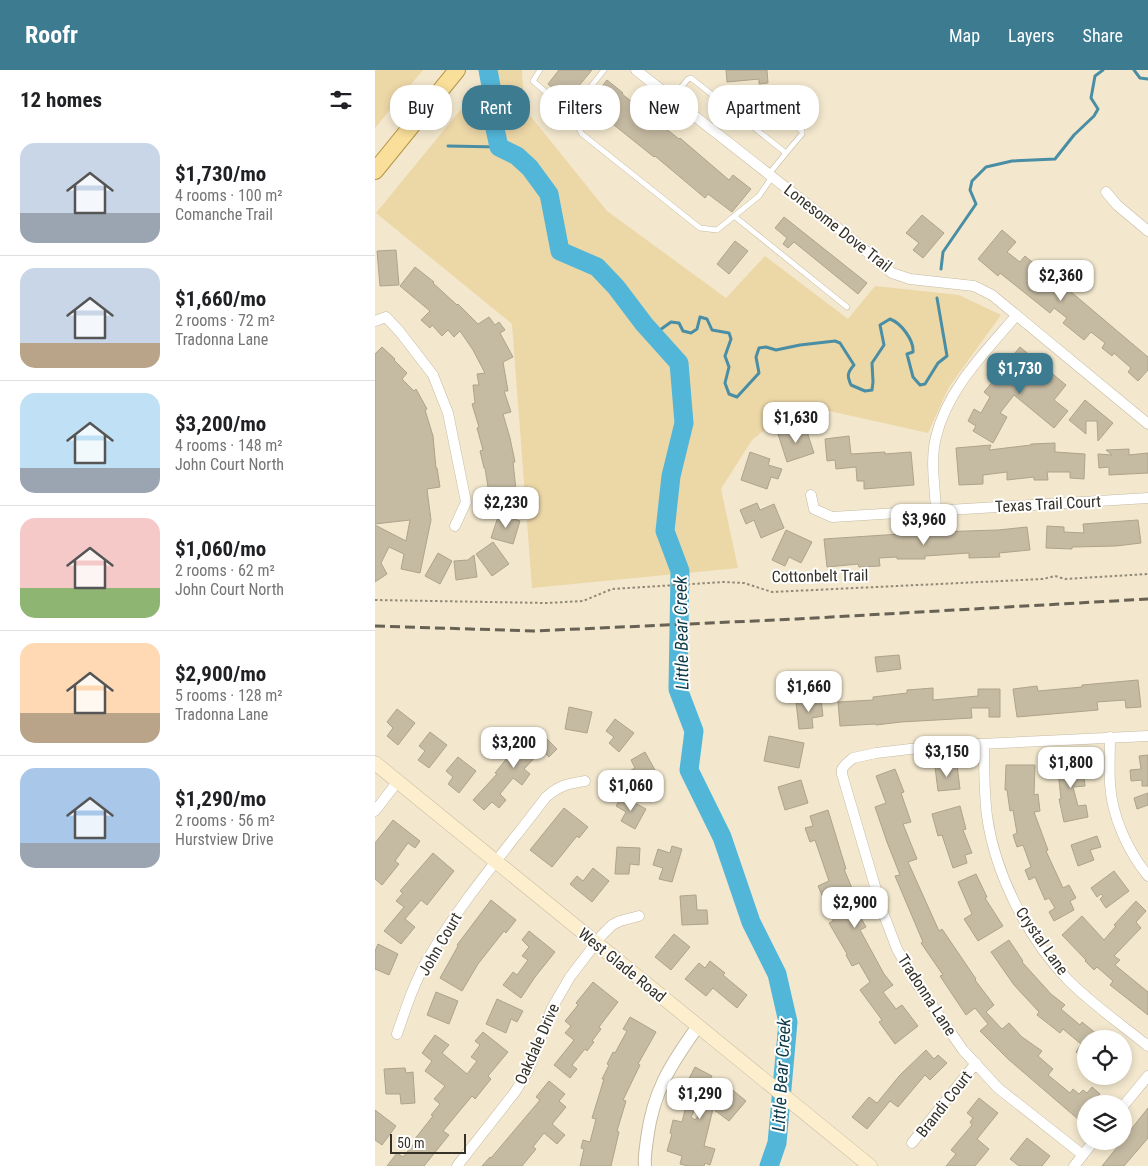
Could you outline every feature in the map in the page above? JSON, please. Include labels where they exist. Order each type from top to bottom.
[{"type":"main road","points":[[375,171],[457,70]]},
{"type":"main road","name":"West Glade Road","points":[[375,763],[870,1166]]},
{"type":"street","name":"Lonesome Dove Trail","points":[[636,70],[655,85]]},
{"type":"street","name":"Lonesome Dove Trail","points":[[698,118],[892,273],[910,279],[975,286],[992,295],[1148,424]]},
{"type":"street","points":[[1106,192],[1117,205],[1148,231]]},
{"type":"street","points":[[936,510],[933,461],[936,438],[944,412],[981,356],[1016,316]]},
{"type":"street","points":[[375,321],[386,317],[400,332],[433,375],[448,413],[466,502],[455,526]]},
{"type":"street","name":"Texas Trail Court","points":[[811,495],[814,509],[832,516],[1148,498]]},
{"type":"street","points":[[984,744],[1148,736]]},
{"type":"street","points":[[1110,737],[1110,785],[1114,809],[1124,837],[1137,862],[1148,876]]},
{"type":"street","name":"Tradonna Lane","points":[[984,744],[936,746],[876,753],[851,760],[842,768],[842,774],[882,910],[897,949],[917,984],[963,1050],[998,1088],[1083,1156]]},
{"type":"street","name":"Crystal Lane","points":[[984,744],[987,816],[994,849],[1014,901],[1030,930],[1069,981],[1148,1046]]},
{"type":"street","points":[[375,811],[398,781]]},
{"type":"street","name":"John Court","points":[[397,1034],[408,1003],[428,959],[456,914],[551,793],[564,784],[585,781]]},
{"type":"street","name":"Oakdale Drive","points":[[457,1166],[515,1092],[528,1072],[552,1008],[570,977],[595,943],[612,925],[639,916]]},
{"type":"street","points":[[645,1166],[651,1116],[661,1083],[698,1026]]},
{"type":"street","name":"Brandi Court","points":[[912,1144],[976,1064]]},
{"type":"street","points":[[1132,1095],[1148,1076]]},
{"type":"street","points":[[1074,1166],[1087,1150]]},
{"type":"lane","points":[[540,70],[533,81],[540,87]]},
{"type":"lane","points":[[592,85],[604,70]]},
{"type":"lane","points":[[683,85],[691,78],[708,91]]},
{"type":"lane","points":[[580,130],[582,134],[700,228],[717,230],[759,196],[786,153],[802,134],[801,130]]},
{"type":"lane","points":[[757,130],[786,153]]},
{"type":"lane","points":[[734,216],[847,307]]},
{"type":"path","name":"Cottonbelt Trail","points":[[375,600],[547,603],[583,601],[612,589],[724,582],[745,583],[772,592],[1043,579],[1055,576],[1065,579],[1148,574]]},
{"type":"shaded area","points":[[375,70],[423,70],[411,85],[390,85],[390,110],[375,128]]},
{"type":"shaded area","points":[[493,70],[522,70],[523,85],[481,85]]},
{"type":"shaded area","points":[[462,108],[462,130],[530,130],[530,115],[607,211],[726,298],[765,256],[848,319],[875,286],[959,295],[1001,315],[949,387],[928,433],[798,404],[752,440],[721,489],[738,568],[532,588],[512,324],[376,213],[444,130],[452,130],[452,120]]},
{"type":"building","points":[[559,70],[592,70],[580,85],[548,84]]},
{"type":"building","points":[[726,70],[767,70],[768,83],[759,84],[759,79],[727,82]]},
{"type":"building","points":[[607,80],[613,85],[603,85]]},
{"type":"building","points":[[620,91],[630,100],[630,130],[668,130],[680,138],[729,180],[733,175],[751,189],[732,212],[708,194],[705,198],[620,130]]},
{"type":"building","points":[[922,215],[944,233],[923,258],[913,250],[919,243],[906,233]]},
{"type":"building","points":[[784,217],[867,283],[858,294],[794,242],[788,248],[783,244],[787,238],[775,228]]},
{"type":"building","points":[[1002,230],[1016,242],[1007,252],[1020,262],[1025,256],[1050,277],[1051,275],[1148,357],[1148,370],[1138,381],[1128,372],[1131,368],[1114,353],[1112,356],[1102,348],[1105,343],[1091,332],[1084,340],[1063,323],[1067,318],[1054,308],[1050,313],[1000,273],[998,276],[978,259]]},
{"type":"building","points":[[735,241],[748,251],[729,274],[717,264]]},
{"type":"building","points":[[396,250],[399,285],[380,286],[377,251]]},
{"type":"building","points":[[415,267],[434,282],[478,324],[489,317],[495,325],[499,322],[505,330],[500,333],[513,357],[503,362],[508,391],[504,391],[511,412],[503,414],[515,462],[513,462],[516,490],[518,490],[521,508],[492,513],[485,468],[480,451],[483,450],[477,428],[479,427],[472,404],[475,403],[473,385],[479,385],[477,374],[485,373],[460,331],[454,337],[448,330],[442,336],[432,325],[430,328],[421,320],[430,311],[400,286]]},
{"type":"building","points":[[382,347],[407,373],[402,379],[414,391],[416,389],[427,409],[425,410],[433,436],[440,487],[427,489],[431,520],[420,573],[401,569],[404,554],[389,547],[381,563],[387,574],[375,582],[375,525],[406,541],[410,520],[375,524],[375,354]]},
{"type":"building","points":[[1020,347],[1066,385],[1054,400],[1068,411],[1054,428],[1014,395],[1000,413],[1007,417],[993,443],[973,431],[976,426],[968,421],[974,409],[981,413],[990,397],[984,392],[994,380],[998,383],[1009,370],[1004,366]]},
{"type":"building","points":[[1085,400],[1113,423],[1098,441],[1097,421],[1086,421],[1086,434],[1069,420]]},
{"type":"building","points":[[805,426],[814,453],[787,462],[778,434]]},
{"type":"building","points":[[849,436],[851,454],[911,452],[914,485],[864,489],[864,481],[857,481],[856,467],[836,469],[835,460],[827,461],[825,439]]},
{"type":"building","points":[[1055,443],[1055,452],[1085,454],[1084,479],[1070,478],[1070,472],[1047,472],[1048,480],[1034,480],[1034,477],[1007,480],[1007,472],[983,475],[983,484],[959,485],[956,448],[991,445],[989,450],[1031,444]]},
{"type":"building","points":[[1129,449],[1129,455],[1148,453],[1148,473],[1109,475],[1109,467],[1099,468],[1098,454],[1112,455],[1106,450]]},
{"type":"building","points":[[750,452],[770,459],[768,465],[782,469],[778,479],[771,477],[767,489],[741,480]]},
{"type":"building","points":[[757,503],[760,510],[774,504],[784,528],[761,538],[754,520],[746,524],[740,510]]},
{"type":"building","points":[[499,514],[520,521],[513,544],[491,538]]},
{"type":"building","points":[[1138,520],[1141,543],[1116,546],[1072,547],[1072,549],[1046,548],[1047,526],[1064,527],[1064,532],[1084,533],[1083,524]]},
{"type":"building","points":[[1027,527],[1030,550],[999,553],[1000,557],[969,558],[969,553],[925,556],[925,559],[879,558],[880,566],[859,567],[858,564],[827,567],[824,539],[900,534],[935,534],[935,532]]},
{"type":"building","points":[[786,530],[812,542],[801,563],[789,557],[785,566],[772,560]]},
{"type":"building","points":[[493,542],[509,564],[492,576],[476,554]]},
{"type":"building","points":[[438,553],[452,561],[440,584],[425,576]]},
{"type":"building","points":[[474,555],[477,577],[456,580],[454,561],[468,560]]},
{"type":"building","points":[[899,655],[901,669],[877,672],[875,657]]},
{"type":"building","points":[[1138,680],[1141,707],[1126,708],[1125,700],[1097,702],[1098,710],[1017,717],[1013,689],[1037,686],[1038,691]]},
{"type":"building","points":[[933,688],[933,700],[978,696],[978,689],[1000,689],[1000,717],[989,717],[989,708],[971,708],[972,718],[840,726],[838,702],[873,700],[873,697],[907,693],[907,690]]},
{"type":"building","points":[[821,699],[823,716],[812,718],[813,728],[799,729],[796,702]]},
{"type":"building","points":[[569,707],[592,712],[587,733],[565,729]]},
{"type":"building","points":[[397,709],[415,723],[398,745],[387,736],[393,728],[387,722]]},
{"type":"building","points":[[615,719],[634,733],[619,752],[609,743],[614,737],[606,731]]},
{"type":"building","points":[[538,730],[557,749],[549,757],[542,750],[524,769],[530,774],[522,785],[513,778],[500,794],[506,800],[499,808],[492,802],[484,810],[473,800],[497,774],[495,773],[516,747],[514,744],[523,735],[529,741]]},
{"type":"building","points":[[430,732],[447,745],[429,768],[418,760],[425,751],[419,746]]},
{"type":"building","points":[[769,736],[804,743],[799,768],[764,761]]},
{"type":"building","points":[[645,752],[655,770],[632,783],[626,773],[635,768],[631,760]]},
{"type":"building","points":[[1148,755],[1148,786],[1142,786],[1142,780],[1131,781],[1130,770],[1141,769],[1139,756]]},
{"type":"building","points":[[458,757],[476,771],[459,793],[448,784],[453,777],[446,771]]},
{"type":"building","points":[[1082,759],[1085,786],[1073,787],[1078,806],[1086,805],[1088,817],[1064,822],[1059,799],[1061,799],[1057,762]]},
{"type":"building","points":[[957,765],[960,789],[938,791],[935,767]]},
{"type":"building","points":[[1006,765],[1035,765],[1034,795],[1038,794],[1040,811],[1034,812],[1048,850],[1046,851],[1063,888],[1069,885],[1076,898],[1070,901],[1074,910],[1054,921],[1049,912],[1055,908],[1049,898],[1045,900],[1035,877],[1029,880],[1025,870],[1031,867],[1023,845],[1017,847],[1013,835],[1017,833],[1013,810],[1010,811],[1007,790],[1005,790]]},
{"type":"building","points":[[895,769],[904,792],[901,793],[911,822],[903,824],[917,859],[908,862],[939,931],[942,929],[975,980],[994,1005],[986,1012],[1002,1029],[1009,1023],[1022,1037],[1042,1051],[1038,1056],[1053,1069],[1048,1075],[1070,1093],[1073,1089],[1079,1094],[1083,1090],[1087,1093],[1092,1087],[1100,1094],[1077,1095],[1077,1118],[1008,1059],[980,1031],[988,1024],[975,1008],[966,1015],[940,976],[943,975],[921,943],[923,942],[895,876],[900,875],[875,807],[886,803],[876,776]]},
{"type":"building","points":[[801,780],[808,803],[785,810],[778,787]]},
{"type":"building","points":[[1148,793],[1148,805],[1137,809],[1134,798]]},
{"type":"building","points":[[622,796],[646,809],[635,829],[621,821],[626,812],[616,806]]},
{"type":"building","points":[[960,806],[966,829],[963,830],[972,853],[965,855],[967,863],[953,868],[942,835],[938,836],[932,814]]},
{"type":"building","points":[[564,808],[588,827],[579,838],[577,836],[552,867],[530,850]]},
{"type":"building","points":[[828,810],[846,869],[844,869],[856,898],[851,900],[866,927],[860,930],[884,974],[893,985],[883,992],[896,1009],[902,1005],[918,1026],[895,1044],[879,1022],[882,1020],[860,990],[870,982],[859,963],[852,966],[846,955],[829,923],[833,921],[818,886],[829,881],[815,840],[810,842],[805,828],[813,826],[810,816]]},
{"type":"building","points":[[393,820],[420,841],[415,848],[408,843],[395,861],[399,864],[382,885],[375,879],[375,843]]},
{"type":"building","points":[[1097,836],[1101,847],[1090,850],[1094,860],[1078,866],[1071,845]]},
{"type":"building","points":[[672,846],[682,849],[672,882],[659,879],[663,868],[653,865],[658,849],[670,853]]},
{"type":"building","points":[[617,847],[640,848],[639,865],[630,864],[629,874],[615,874]]},
{"type":"building","points":[[433,853],[454,871],[427,905],[421,900],[405,919],[415,927],[401,944],[384,931],[404,907],[396,901],[403,893],[400,891]]},
{"type":"building","points":[[593,868],[609,881],[592,902],[570,884],[577,876],[583,881]]},
{"type":"building","points":[[1114,871],[1129,891],[1106,908],[1100,899],[1103,896],[1101,894],[1097,897],[1091,888]]},
{"type":"building","points":[[976,874],[987,897],[985,898],[1003,926],[978,941],[964,919],[972,914],[958,882]]},
{"type":"building","points":[[696,895],[697,910],[707,910],[708,924],[682,925],[680,896]]},
{"type":"building","points":[[491,900],[516,920],[506,933],[504,931],[478,964],[462,991],[440,978],[457,945]]},
{"type":"building","points":[[1136,901],[1146,911],[1136,922],[1141,928],[1114,956],[1120,960],[1115,965],[1148,992],[1148,1015],[1110,985],[1113,981],[1097,967],[1094,970],[1062,935],[1082,916],[1104,940],[1116,926],[1114,925]]},
{"type":"building","points":[[529,931],[555,952],[521,998],[503,985],[513,972],[517,975],[528,960],[522,956],[529,947],[522,940]]},
{"type":"building","points":[[674,934],[690,947],[671,970],[655,957]]},
{"type":"building","points":[[1009,940],[1022,962],[1051,994],[1065,1005],[1061,1009],[1080,1025],[1082,1022],[1092,1030],[1077,1030],[1077,1041],[1063,1029],[1060,1033],[1037,1015],[1039,1012],[1014,985],[991,952]]},
{"type":"building","points":[[378,944],[398,954],[389,975],[375,969],[375,951]]},
{"type":"building","points":[[710,961],[725,973],[723,975],[747,995],[737,1008],[713,988],[706,996],[685,979],[699,963],[705,968]]},
{"type":"building","points":[[593,982],[618,1002],[599,1027],[601,1029],[592,1041],[594,1042],[587,1051],[585,1049],[572,1065],[577,1069],[570,1078],[554,1065],[574,1040],[565,1033],[571,1026],[565,1021],[578,1005],[576,1003]]},
{"type":"building","points":[[436,992],[458,1001],[449,1024],[427,1015]]},
{"type":"building","points":[[497,999],[523,1011],[517,1022],[511,1019],[506,1033],[486,1024]]},
{"type":"building","points":[[630,1017],[656,1032],[638,1064],[640,1065],[623,1100],[626,1101],[617,1131],[619,1132],[611,1166],[580,1166],[584,1149],[581,1148],[583,1140],[590,1142],[596,1119],[592,1118],[604,1079],[602,1079],[609,1065],[607,1064],[627,1031],[623,1029]]},
{"type":"building","points":[[483,1032],[508,1052],[488,1076],[491,1079],[475,1099],[472,1096],[443,1131],[449,1135],[424,1166],[387,1166],[397,1153],[403,1157],[416,1141],[414,1140],[440,1104],[434,1099],[445,1086],[425,1071],[432,1061],[422,1053],[435,1035],[449,1045],[442,1053],[467,1074],[477,1061],[471,1057],[480,1045],[475,1041]]},
{"type":"building","points":[[926,1050],[934,1059],[938,1055],[947,1063],[930,1080],[925,1075],[898,1107],[890,1101],[867,1129],[852,1117],[869,1097],[877,1103],[900,1075]]},
{"type":"building","points":[[695,1067],[712,1076],[691,1117],[695,1120],[724,1083],[746,1101],[729,1121],[713,1109],[704,1146],[715,1149],[710,1165],[705,1163],[704,1166],[680,1164],[682,1156],[667,1151],[672,1134],[670,1133],[673,1120],[682,1122],[687,1102],[679,1098]]},
{"type":"building","points":[[405,1068],[406,1073],[413,1072],[415,1103],[401,1104],[400,1094],[386,1094],[384,1069]]},
{"type":"building","points":[[549,1081],[565,1094],[559,1101],[566,1107],[552,1124],[565,1135],[557,1144],[544,1133],[533,1147],[536,1149],[522,1166],[482,1166],[540,1100],[536,1097]]},
{"type":"building","points":[[979,1098],[998,1113],[977,1139],[989,1149],[975,1166],[946,1166],[956,1154],[951,1150],[972,1125],[970,1122],[973,1118],[967,1113]]},
{"type":"building","points":[[1148,1108],[1148,1138],[1124,1166],[1102,1166],[1115,1150],[1132,1150],[1132,1128]]},
{"type":"building","points":[[375,1110],[396,1126],[382,1145],[375,1140]]},
{"type":"building","points":[[1027,1138],[1050,1156],[1042,1166],[1019,1166],[1010,1159]]},
{"type":"waterway","name":"Little Bear Creek","points":[[488,70],[491,86],[492,115],[499,147],[517,156],[530,168],[549,194],[560,251],[597,267],[679,363],[684,423],[671,476],[665,531],[680,571],[678,689],[694,731],[689,770],[722,837],[751,922],[777,974],[788,1022],[777,1143],[769,1166]]},
{"type":"waterway","points":[[941,269],[943,252],[976,204],[970,190],[972,181],[986,167],[1012,161],[1055,159],[1074,135],[1094,116],[1098,109],[1091,98],[1095,76],[1103,70]]},
{"type":"waterway","points":[[1134,70],[1140,78],[1148,79]]},
{"type":"waterway","points":[[448,146],[499,147]]},
{"type":"waterway","points":[[653,335],[671,322],[679,323],[683,331],[691,333],[697,329],[700,317],[707,319],[712,330],[729,333],[731,339],[725,356],[729,367],[725,383],[729,394],[737,397],[759,373],[756,357],[759,348],[766,347],[776,350],[835,341],[840,343],[854,365],[848,375],[851,385],[865,391],[872,390],[872,363],[884,345],[880,325],[890,319],[902,328],[909,337],[913,352],[907,354],[913,377],[920,385],[925,384],[938,363],[947,356],[937,298]]},
{"type":"railway","points":[[375,626],[534,631],[797,619],[1148,599]]}]
